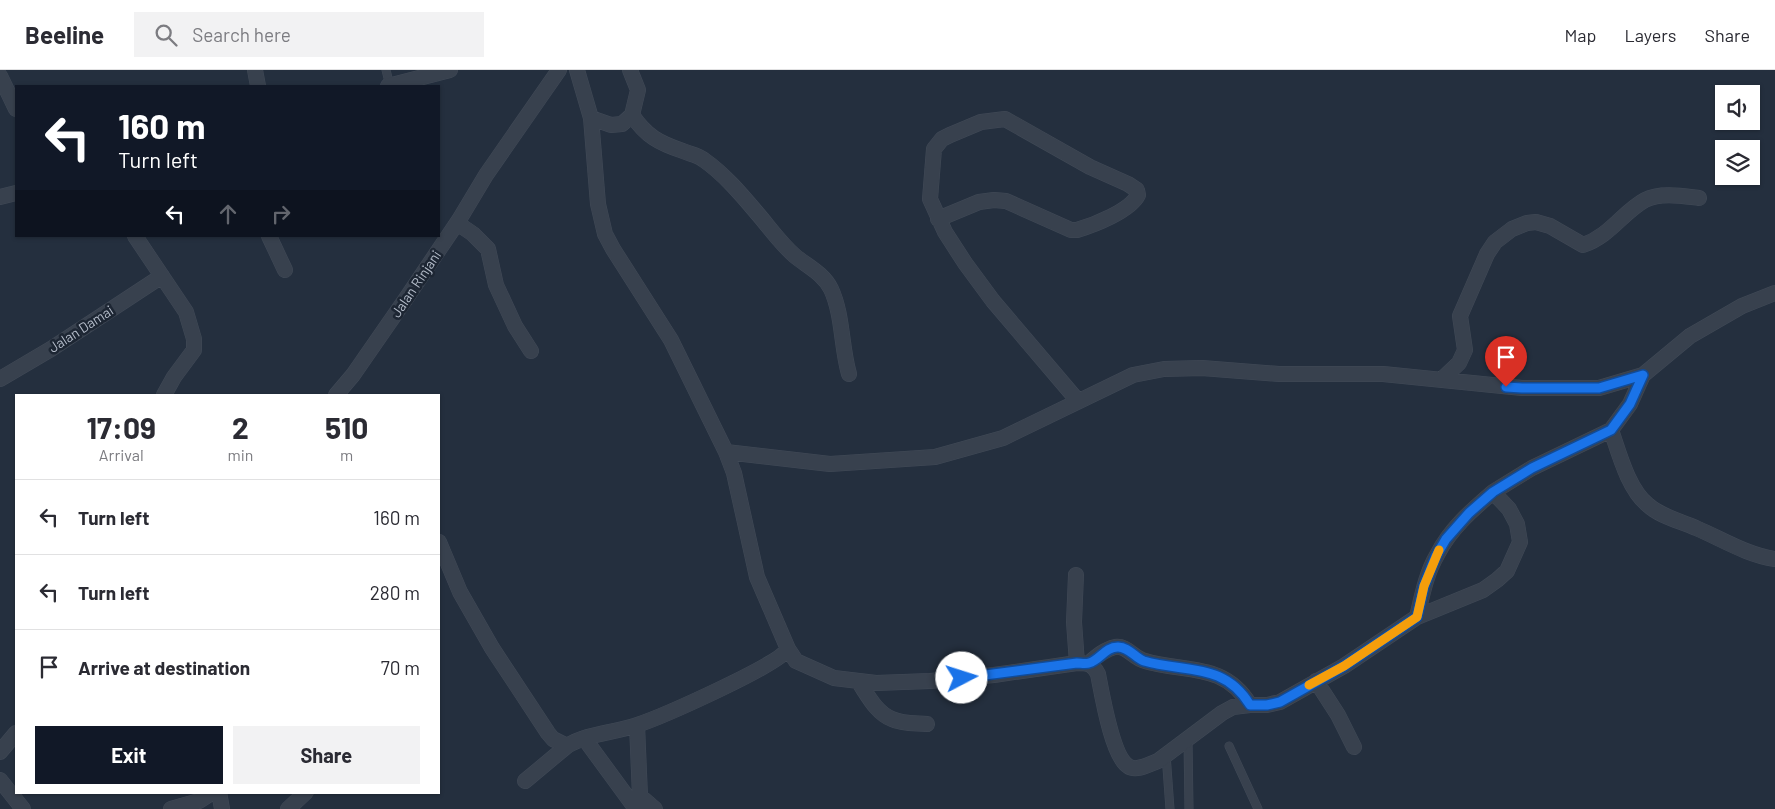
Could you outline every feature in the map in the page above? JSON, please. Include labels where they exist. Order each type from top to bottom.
[{"type":"street","points":[[255,70],[258,85]]},
{"type":"street","name":"Jalan Rinjani","points":[[337,394],[353,375],[457,223],[486,175],[559,70]]},
{"type":"street","points":[[577,70],[591,118],[598,204],[605,234],[613,250],[671,340],[726,452],[736,481],[758,577],[788,649],[796,661],[834,678],[876,683],[930,681],[994,675],[1083,663],[1107,649],[1123,647],[1142,660],[1163,666],[1217,674],[1243,693],[1250,705]]},
{"type":"street","points":[[591,118],[612,125],[622,124],[632,115],[638,90],[630,70]]},
{"type":"street","points":[[388,77],[440,71]]},
{"type":"street","points":[[0,76],[15,107]]},
{"type":"street","points":[[632,115],[640,128],[650,137],[663,144],[701,157],[712,165],[730,181],[779,242],[821,275],[830,288],[839,316],[849,374]]},
{"type":"street","points":[[938,219],[979,202],[1006,201],[1071,230],[1077,230],[1122,211],[1136,200],[1137,190],[1005,119],[981,122],[942,139],[934,149],[930,198],[938,219],[945,232],[992,301],[1078,401]]},
{"type":"street","points":[[1441,380],[1459,364],[1465,350],[1460,316],[1487,254],[1500,237],[1512,229],[1527,223],[1536,222],[1550,226],[1583,245],[1601,236],[1646,199],[1661,196],[1699,198]]},
{"type":"street","points":[[457,223],[488,248],[496,285],[515,326],[531,351]]},
{"type":"street","points":[[136,237],[186,312],[194,339],[194,350],[174,377],[165,394]]},
{"type":"street","points":[[269,237],[285,270]]},
{"type":"street","name":"Jalan Damai","points":[[0,379],[162,276]]},
{"type":"street","points":[[726,452],[830,464],[935,457],[1003,438],[1133,375],[1164,369],[1202,368],[1279,374],[1383,374],[1522,388],[1599,388],[1643,375],[1690,336],[1742,306],[1775,293]]},
{"type":"street","points":[[1417,617],[1436,556],[1446,539],[1469,513],[1493,492],[1532,468],[1611,430],[1630,404],[1643,375]]},
{"type":"street","points":[[1611,430],[1630,482],[1648,505],[1671,518],[1743,549],[1775,559]]},
{"type":"street","points":[[1083,663],[1094,667],[1098,674],[1110,729],[1126,766],[1132,768],[1148,765],[1188,739],[1222,713],[1234,707],[1267,705],[1280,702],[1344,666],[1417,617],[1483,590],[1507,571],[1520,542],[1517,524],[1509,509],[1493,492]]},
{"type":"street","points":[[440,544],[460,592],[492,648],[548,733],[553,739],[567,746]]},
{"type":"street","points":[[1076,575],[1074,622],[1083,663]]},
{"type":"street","points":[[525,780],[567,746],[584,738],[637,725],[709,694],[778,659],[788,649]]},
{"type":"street","points":[[858,681],[872,702],[881,712],[892,719],[927,724]]},
{"type":"street","points":[[1316,681],[1338,715],[1354,747]]},
{"type":"street","points":[[637,725],[638,805]]},
{"type":"street","points":[[0,752],[15,734]]},
{"type":"street","points":[[584,738],[638,805],[656,809]]},
{"type":"street","points":[[0,780],[23,809]]},
{"type":"street","points":[[171,809],[198,801],[210,794]]},
{"type":"street","points":[[219,794],[222,809]]},
{"type":"street","points":[[288,809],[304,794]]},
{"type":"lane","points":[[1188,739],[1189,809]]},
{"type":"lane","points":[[1229,746],[1258,809]]},
{"type":"lane","points":[[1166,754],[1170,809]]},
{"type":"slow traffic","points":[[1309,685],[1344,666],[1417,617],[1424,586],[1439,550]]},
{"type":"route","points":[[962,678],[1089,663],[1107,649],[1123,647],[1142,660],[1163,666],[1217,674],[1243,693],[1250,705],[1267,705],[1280,702],[1344,666],[1417,617],[1424,586],[1436,556],[1446,539],[1469,513],[1493,492],[1532,468],[1611,430],[1630,404],[1643,375],[1599,388],[1506,387]]}]
